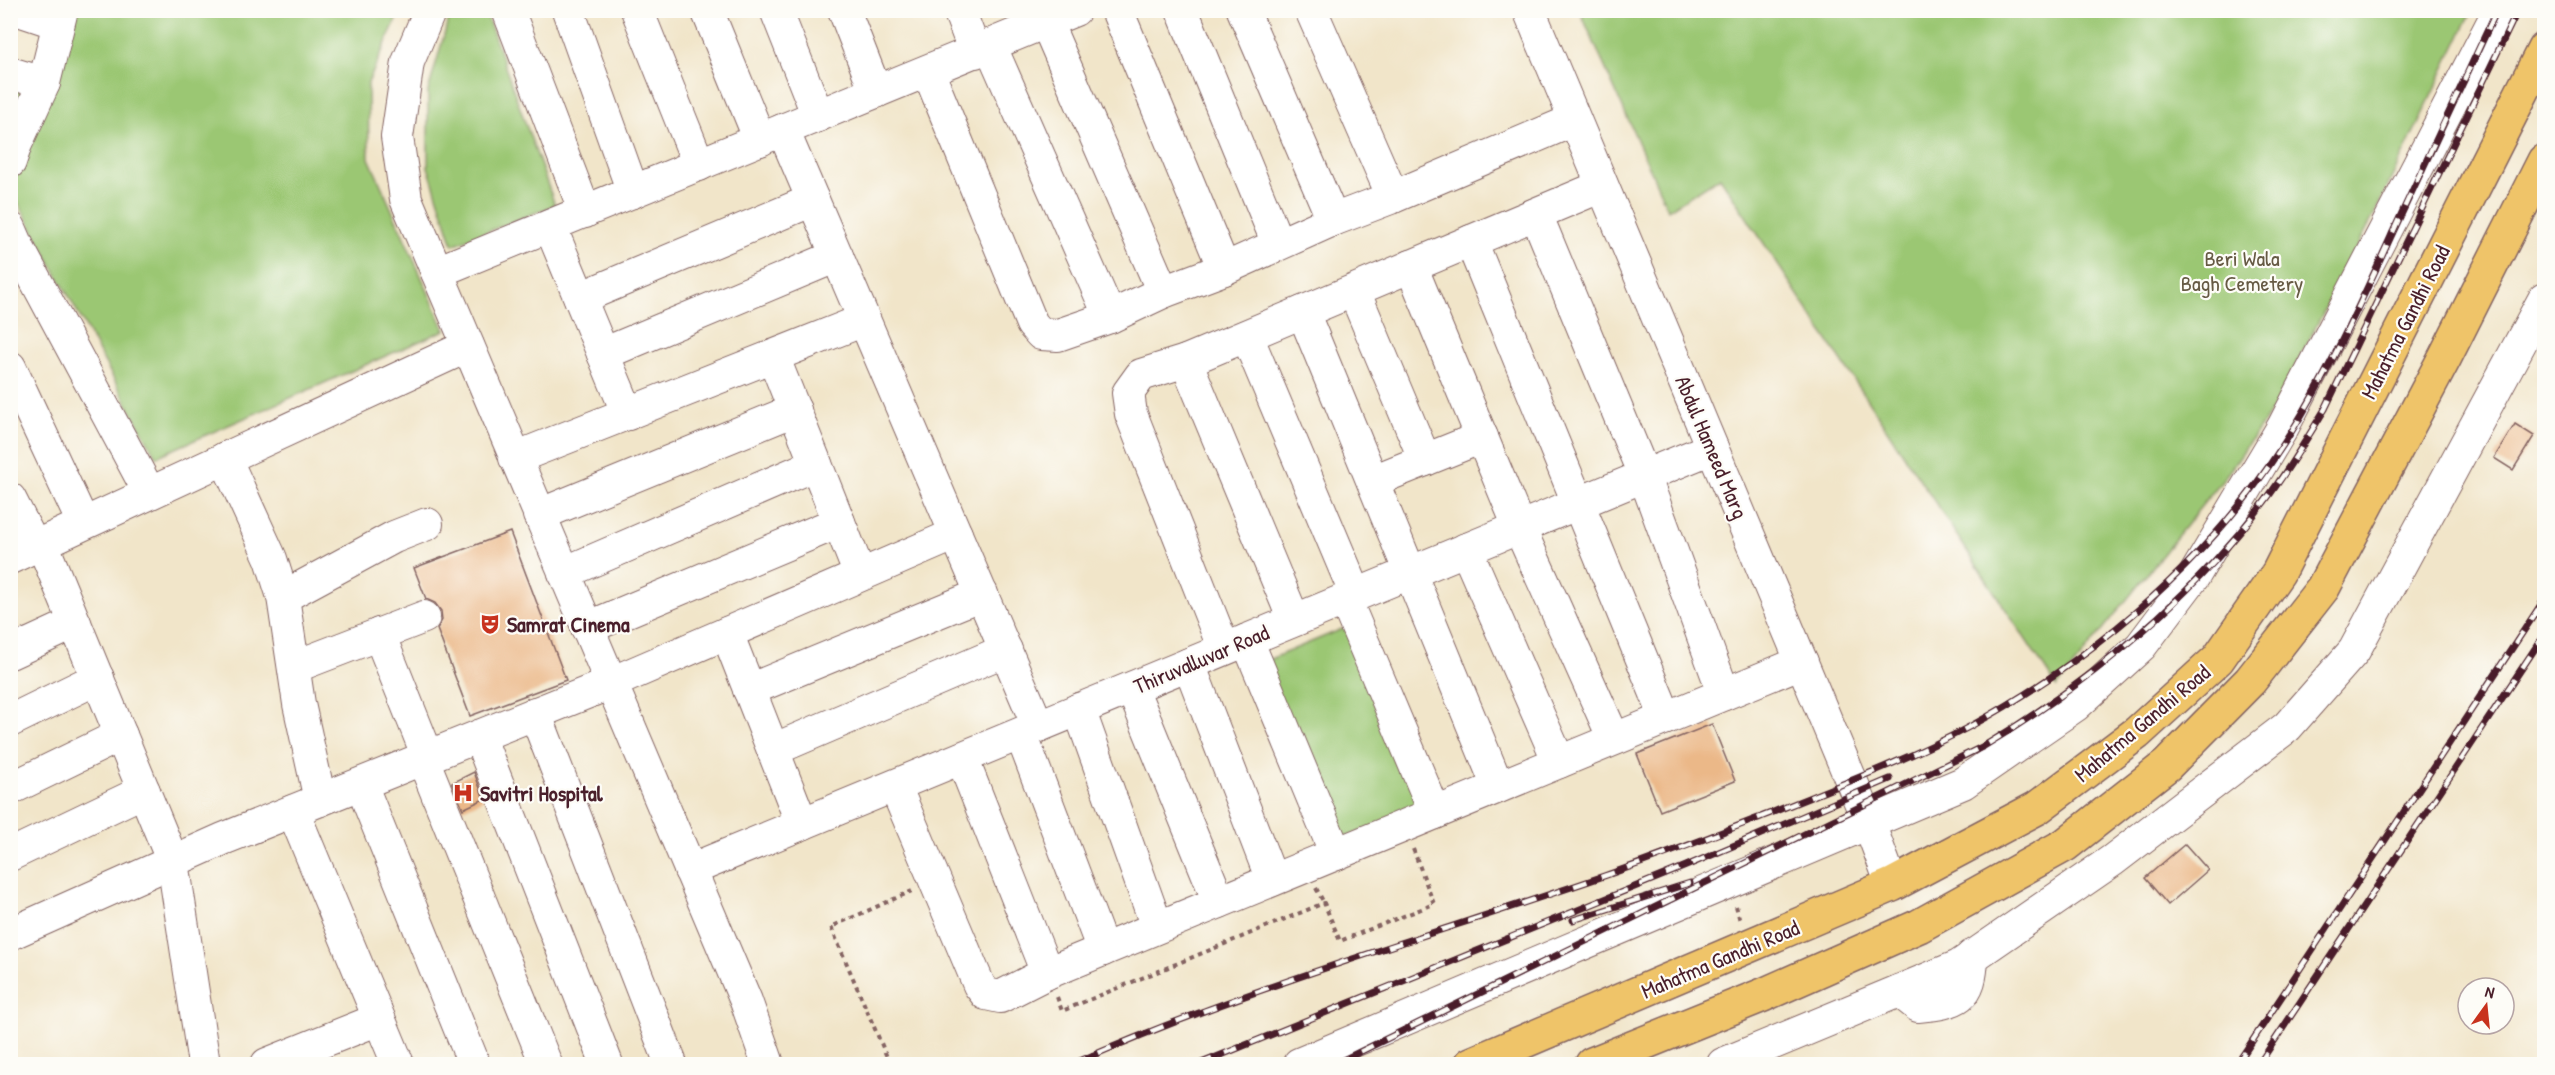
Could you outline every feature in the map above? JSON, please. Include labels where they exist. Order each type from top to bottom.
[{"type":"main road","name":"Mahatma Gandhi Road","points":[[1471,1065],[1892,885],[2037,808],[2137,733],[2218,659],[2278,573],[2544,49]]},
{"type":"main road","name":"Mahatma Gandhi Road","points":[[1592,1065],[1763,995],[1919,926],[2065,844],[2168,765],[2250,681],[2323,588],[2445,357],[2544,161]]},
{"type":"street","points":[[10,162],[44,83],[60,17],[19,10]]},
{"type":"street","points":[[430,10],[408,62],[397,137],[406,199],[746,1001],[768,1065]]},
{"type":"street","points":[[508,10],[585,212]]},
{"type":"street","points":[[568,10],[633,192]]},
{"type":"street","points":[[637,10],[699,165]]},
{"type":"street","points":[[707,10],[772,135],[813,200],[1006,650],[1103,950]]},
{"type":"street","points":[[776,10],[818,116]]},
{"type":"street","points":[[844,10],[876,92]]},
{"type":"street","points":[[959,10],[982,48],[1110,317]]},
{"type":"street","points":[[436,272],[982,48],[1043,16],[1075,10]]},
{"type":"street","points":[[1117,10],[1224,269]]},
{"type":"street","points":[[1182,10],[1278,244]]},
{"type":"street","points":[[1243,10],[1333,220]]},
{"type":"street","points":[[1311,10],[1393,197]]},
{"type":"street","name":"Abdul Hameed Marg","points":[[1529,10],[1869,823],[1892,885]]},
{"type":"street","points":[[1299,1065],[1963,783],[2076,705],[2141,646],[2194,576],[2283,427],[2499,10]]},
{"type":"street","points":[[1043,16],[1163,291]]},
{"type":"street","points":[[928,70],[1032,324],[1041,334],[1058,335],[1110,317],[1163,291],[1224,269],[1333,220],[1574,120]]},
{"type":"street","points":[[10,73],[44,83]]},
{"type":"street","points":[[1336,854],[1236,645],[1131,414],[1128,393],[1141,375],[1186,361],[1247,336],[1602,186]]},
{"type":"street","points":[[580,298],[813,200]]},
{"type":"street","points":[[1536,214],[1644,476],[1724,694]]},
{"type":"street","points":[[550,226],[628,414]]},
{"type":"street","points":[[1471,241],[1580,502],[1666,718]]},
{"type":"street","points":[[14,245],[149,492]]},
{"type":"street","points":[[603,354],[837,256]]},
{"type":"street","points":[[1412,266],[1519,527],[1614,739]]},
{"type":"street","points":[[1354,291],[1425,460]]},
{"type":"street","points":[[1724,1065],[1959,966],[2113,860],[2287,727],[2354,651],[2544,299]]},
{"type":"street","points":[[1304,312],[1498,787]]},
{"type":"street","points":[[515,458],[864,320]]},
{"type":"street","points":[[1247,336],[1435,813]]},
{"type":"street","points":[[29,549],[468,346]]},
{"type":"street","points":[[773,356],[860,575]]},
{"type":"street","points":[[1186,361],[1294,620]]},
{"type":"street","points":[[10,367],[83,523]]},
{"type":"street","points":[[540,515],[795,410]]},
{"type":"street","points":[[1373,481],[1482,437]]},
{"type":"street","name":"Thiruvalluvar Road","points":[[690,870],[1712,448]]},
{"type":"street","points":[[225,458],[271,559],[283,597],[294,667],[307,806],[398,1065]]},
{"type":"street","points":[[564,573],[816,464]]},
{"type":"street","points":[[10,499],[29,549],[75,623],[173,862],[204,1065]]},
{"type":"street","points":[[587,628],[839,522]]},
{"type":"street","points":[[283,597],[394,537],[427,524]]},
{"type":"street","points":[[10,934],[173,862],[610,683],[956,534]]},
{"type":"street","points":[[1466,549],[1559,762]]},
{"type":"street","points":[[749,690],[982,594]]},
{"type":"street","points":[[294,667],[424,617]]},
{"type":"street","points":[[10,653],[75,623]]},
{"type":"street","points":[[726,633],[802,824]]},
{"type":"street","points":[[379,634],[425,758],[546,1065]]},
{"type":"street","points":[[773,750],[1006,650]]},
{"type":"street","points":[[895,786],[979,985],[986,994],[1000,997],[1047,973],[1157,927],[1802,662]]},
{"type":"street","points":[[1188,664],[1272,880]]},
{"type":"street","points":[[10,721],[98,678]]},
{"type":"street","points":[[1132,688],[1219,902]]},
{"type":"street","points":[[1079,709],[1157,927]]},
{"type":"street","points":[[535,713],[671,1065]]},
{"type":"street","points":[[10,789],[121,735]]},
{"type":"street","points":[[479,736],[607,1065]]},
{"type":"street","points":[[962,758],[1047,973]]},
{"type":"street","points":[[361,784],[474,1065]]},
{"type":"street","points":[[10,855],[144,791]]},
{"type":"street","points":[[267,1065],[380,1019]]},
{"type":"path","points":[[1047,973],[1062,1011],[1324,903],[1340,940],[1434,904],[1404,826]]},
{"type":"path","points":[[890,1065],[831,927],[934,881]]},
{"type":"green space","points":[[73,11],[400,11],[368,83],[369,158],[445,330],[156,457],[11,193],[10,82],[47,93]]},
{"type":"green space","points":[[451,11],[485,11],[555,205],[453,245],[428,167],[428,91]]},
{"type":"green space","name":"Beri Wala Bagh Cemetery","points":[[1580,11],[2472,11],[2372,219],[2275,405],[2231,469],[2057,687],[1720,177],[1668,210]]},
{"type":"green space","points":[[1347,627],[1422,807],[1337,841],[1263,662]]},
{"type":"building","points":[[2515,424],[2534,436],[2513,470],[2494,458]]},
{"type":"building","name":"Samrat Cinema","points":[[510,532],[566,680],[470,716],[437,629],[442,620],[441,611],[435,603],[426,599],[414,568]]},
{"type":"building","points":[[1712,724],[1735,781],[1660,811],[1637,754]]},
{"type":"building","points":[[474,772],[484,799],[463,809],[452,783]]},
{"type":"building","points":[[2185,844],[2208,870],[2168,905],[2145,878]]},
{"type":"railway","points":[[1073,1064],[1270,987],[1646,861],[1846,783],[1969,727],[2045,681],[2082,655],[2117,628],[2184,567],[2243,501],[2288,438],[2344,337],[2497,10]]},
{"type":"railway","points":[[1335,1064],[1984,746],[2024,721],[2100,667],[2171,606],[2204,573],[2265,501],[2325,409],[2518,10]]},
{"type":"railway","points":[[2237,1064],[2544,600]]},
{"type":"railway","points":[[2259,1064],[2544,635]]},
{"type":"railway","points":[[1199,1064],[1686,866],[1890,779]]},
{"type":"railway","points":[[1573,920],[1690,883]]},
{"type":"place","name":"Samrat Cinema","points":[[490,624]]},
{"type":"place","name":"Savitri Hospital","points":[[463,793]]}]
